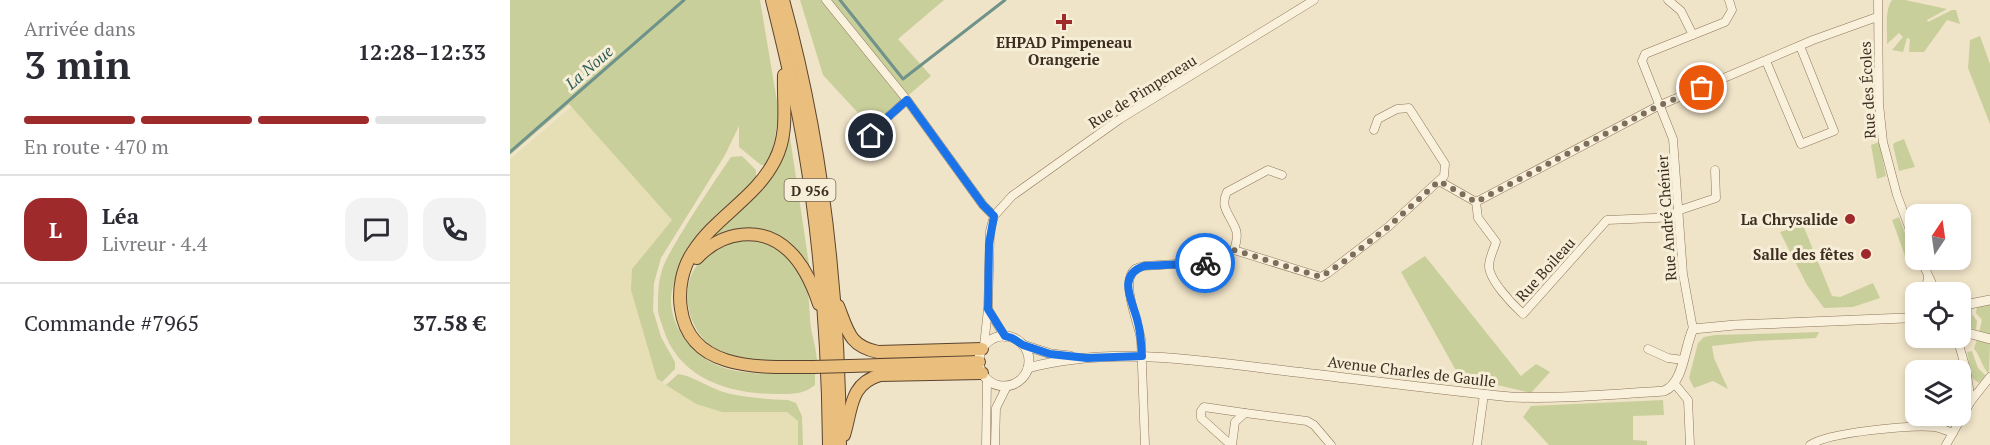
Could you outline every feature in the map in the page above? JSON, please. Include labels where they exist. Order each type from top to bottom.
[{"type":"highway","name":"D 956","points":[[771,0],[804,145],[817,236],[825,325],[829,445]]},
{"type":"highway","name":"D 956","points":[[783,0],[800,67],[830,251],[838,352],[841,445]]},
{"type":"highway","name":"D 956","points":[[785,55],[783,139],[776,158],[756,189],[693,250],[680,288],[681,314],[688,330],[705,350],[715,356],[737,364],[753,366],[813,367],[983,362]]},
{"type":"highway","name":"D 956","points":[[680,288],[695,260],[713,243],[737,234],[755,234],[788,249],[798,261],[819,302],[825,325]]},
{"type":"highway","name":"D 956","points":[[833,291],[851,338],[856,344],[878,351],[983,362]]},
{"type":"highway","name":"D 956","points":[[841,445],[854,396],[858,388],[870,378],[983,362]]},
{"type":"street","points":[[826,0],[907,100],[983,205],[994,216],[989,244],[988,309],[983,362],[986,445]]},
{"type":"street","name":"Rue de Pimpeneau","points":[[994,216],[1012,196],[1105,129],[1314,0]]},
{"type":"street","points":[[1668,0],[1681,11],[1693,35],[1725,22],[1732,10],[1729,0]]},
{"type":"street","name":"Rue des Écoles","points":[[1878,0],[1879,104],[1883,142],[1905,216]]},
{"type":"street","points":[[1439,181],[1476,202],[1658,106],[1800,46],[1877,17]]},
{"type":"street","name":"Rue André Chénier","points":[[1693,35],[1645,54],[1642,61],[1673,139],[1683,274],[1693,330]]},
{"type":"street","points":[[1766,61],[1802,144],[1834,131],[1800,46]]},
{"type":"street","points":[[871,136],[907,100]]},
{"type":"street","points":[[1145,445],[1142,356],[1138,323],[1128,288],[1129,277],[1135,269],[1144,266],[1207,262],[1234,250],[1321,277],[1388,227],[1444,176],[1445,164],[1409,108],[1397,109],[1378,119],[1374,130]]},
{"type":"street","points":[[1234,250],[1236,231],[1223,203],[1227,192],[1268,170],[1282,175]]},
{"type":"street","points":[[1678,214],[1716,198],[1715,170]]},
{"type":"street","name":"Rue Boileau","points":[[1476,202],[1478,218],[1496,242],[1489,262],[1491,276],[1513,305],[1523,314],[1607,220],[1678,214]]},
{"type":"street","points":[[1925,270],[1930,282]]},
{"type":"street","points":[[1927,282],[1928,278]]},
{"type":"street","points":[[1971,304],[1990,300]]},
{"type":"street","points":[[988,309],[1005,336]]},
{"type":"street","points":[[1690,445],[1688,400],[1674,382],[1693,330],[1905,317]]},
{"type":"street","points":[[1971,334],[1990,339]]},
{"type":"street","points":[[1005,336],[1023,345],[1029,359],[1028,368],[1020,380],[1007,386],[1000,386],[983,362],[991,340],[1005,336]]},
{"type":"street","name":"Avenue Charles de Gaulle","points":[[1023,345],[1050,354],[1087,358]]},
{"type":"street","points":[[1648,349],[1660,356],[1683,360]]},
{"type":"street","name":"Avenue Charles de Gaulle","points":[[1028,368],[1049,362],[1142,356],[1200,360],[1484,394],[1543,398],[1652,392],[1669,389],[1674,382]]},
{"type":"street","points":[[1971,401],[1990,377]]},
{"type":"street","points":[[995,445],[996,408],[1007,386]]},
{"type":"street","points":[[1477,445],[1484,394]]},
{"type":"street","points":[[1231,445],[1201,418],[1201,411],[1204,407],[1306,421],[1314,425],[1331,445]]},
{"type":"street","points":[[1231,445],[1235,423],[1245,413]]},
{"type":"street","points":[[1810,445],[1829,436],[1918,426],[1938,427],[1953,433]]},
{"type":"street","points":[[1946,445],[1957,426]]},
{"type":"shaded area","points":[[572,106],[672,220],[632,269],[657,379],[696,404],[722,412],[787,412],[798,421],[798,445],[510,445],[510,159]]},
{"type":"green space","points":[[510,0],[760,0],[779,113],[772,154],[766,165],[761,165],[739,147],[739,126],[725,155],[661,258],[654,283],[653,310],[661,337],[675,362],[675,369],[662,382],[657,379],[631,290],[632,269],[672,220],[569,104],[510,155]]},
{"type":"green space","points":[[800,0],[944,0],[898,39],[931,76],[871,127],[823,75]]},
{"type":"green space","points":[[1892,0],[1905,0],[1947,9],[1927,20],[1928,22],[1956,10],[1960,24],[1947,20],[1924,52],[1909,52],[1910,39],[1907,38],[1903,52],[1892,50],[1903,37],[1899,33],[1887,44],[1887,15]]},
{"type":"green space","points":[[1980,36],[1990,64],[1990,124],[1968,68],[1970,40]]},
{"type":"green space","points":[[788,124],[810,271],[780,239],[711,241],[709,237],[760,188]]},
{"type":"green space","points":[[1904,139],[1915,167],[1899,171],[1893,145]]},
{"type":"green space","points":[[1879,142],[1886,176],[1877,179],[1871,145]]},
{"type":"green space","points":[[742,156],[756,170],[756,181],[686,255],[673,288],[672,311],[681,334],[689,344],[709,361],[720,366],[753,373],[815,373],[815,385],[801,392],[786,394],[740,391],[707,380],[680,359],[670,345],[659,314],[659,282],[668,255],[731,157]]},
{"type":"green space","points":[[1899,217],[1905,234],[1905,256],[1892,220]]},
{"type":"green space","points":[[1803,225],[1832,296],[1840,297],[1873,283],[1880,298],[1853,307],[1824,308],[1807,285],[1780,232]]},
{"type":"green space","points":[[754,239],[785,254],[797,265],[808,293],[817,360],[768,361],[743,358],[720,351],[699,334],[689,309],[687,295],[694,269],[714,250],[734,242]]},
{"type":"green space","points":[[1425,256],[1521,376],[1536,364],[1550,372],[1531,393],[1459,376],[1401,272]]},
{"type":"green space","points":[[1990,304],[1990,335],[1979,332],[1982,320],[1976,313],[1977,307]]},
{"type":"green space","points":[[1971,308],[1977,321],[1976,330],[1971,328]]},
{"type":"green space","points":[[1819,332],[1816,338],[1712,346],[1714,358],[1728,389],[1713,381],[1694,388],[1689,378],[1698,343],[1704,337]]},
{"type":"green space","points":[[1977,340],[1990,344],[1989,374],[1974,349]]},
{"type":"green space","points":[[1972,351],[1978,368],[1986,376],[1979,383],[1972,378],[1971,360],[1969,360],[1967,352]]},
{"type":"green space","points":[[678,374],[731,394],[788,400],[796,403],[802,416],[803,445],[798,445],[798,421],[787,412],[722,412],[696,404],[666,385]]},
{"type":"green space","points":[[1663,400],[1664,415],[1633,416],[1633,440],[1647,441],[1647,445],[1549,445],[1523,417],[1531,406]]},
{"type":"waterway","name":"La Noue","points":[[510,152],[684,0]]},
{"type":"waterway","name":"La Noue","points":[[840,0],[903,79],[1005,0]]},
{"type":"way so far","points":[[1205,263],[1234,250],[1321,277],[1388,227],[1439,181],[1476,202],[1658,106],[1702,88]]},
{"type":"place","name":"EHPAD Pimpeneau Orangerie","points":[[1064,22]]},
{"type":"place","name":"La Chrysalide","points":[[1850,219]]},
{"type":"place","name":"Salle des fêtes","points":[[1866,254]]},
{"type":"route","points":[[871,136],[907,100],[983,205],[994,216],[989,244],[988,309],[1005,336],[1023,345],[1050,354],[1087,358],[1142,356],[1138,323],[1128,288],[1129,277],[1135,269],[1144,266],[1205,263]]}]
